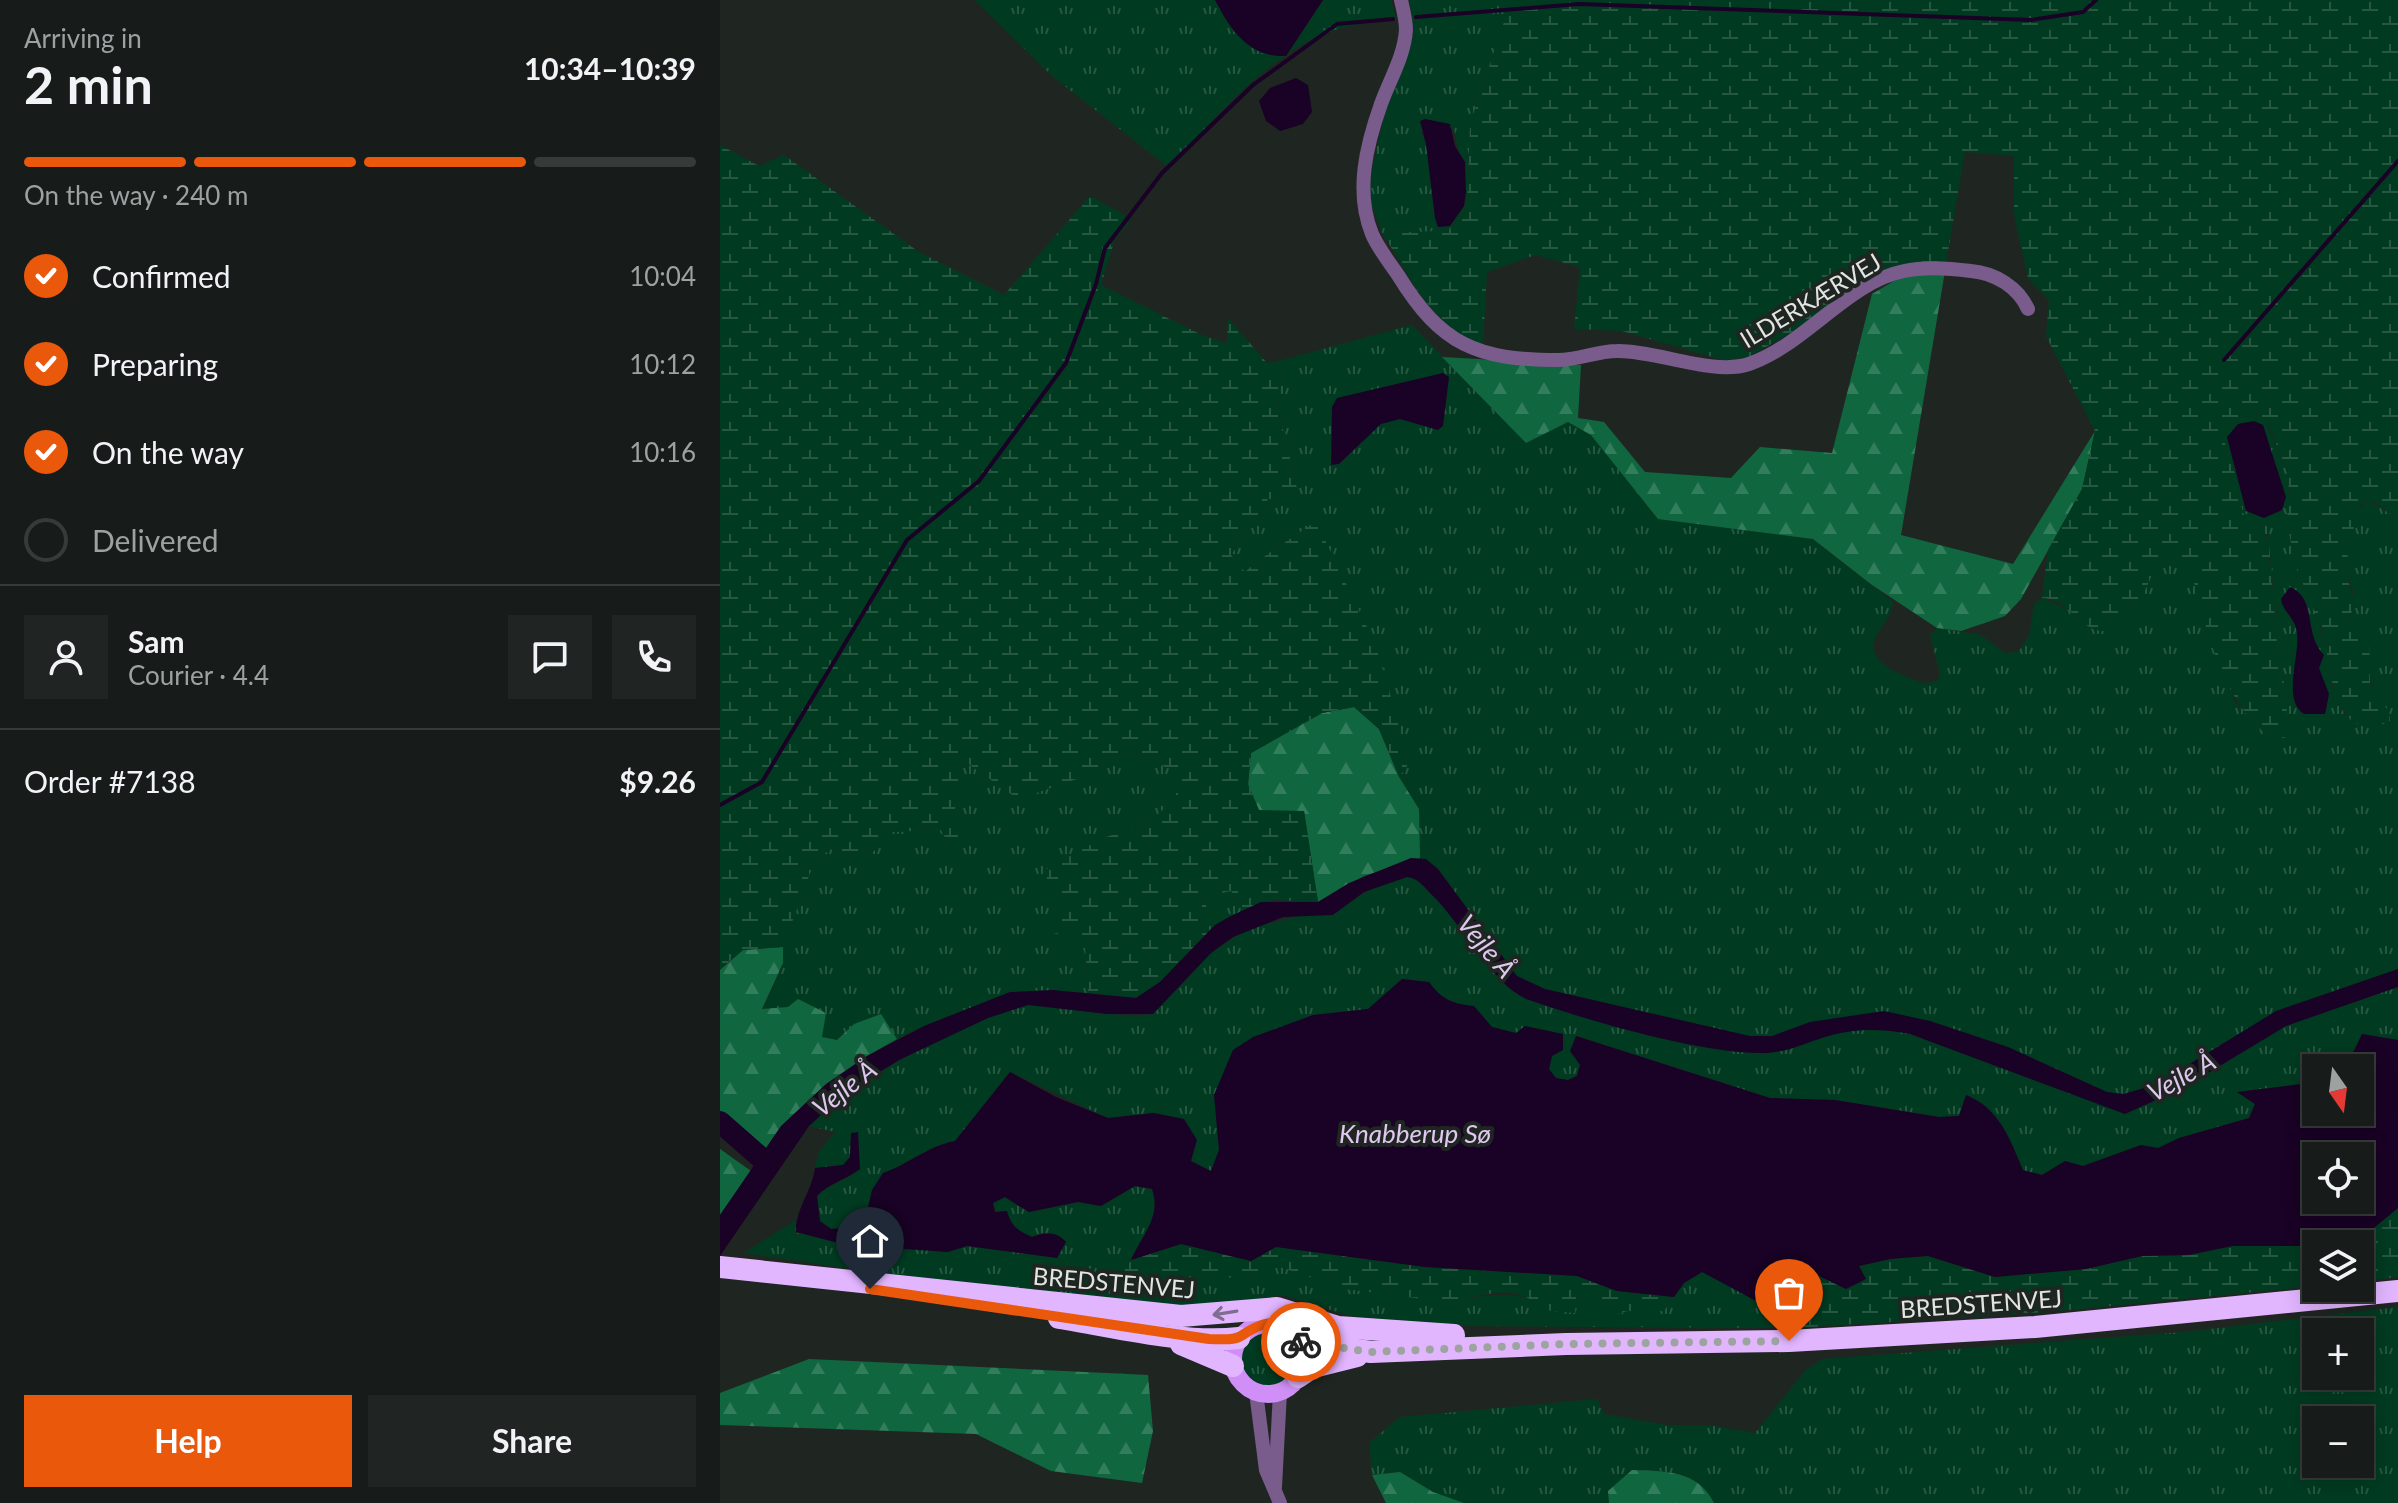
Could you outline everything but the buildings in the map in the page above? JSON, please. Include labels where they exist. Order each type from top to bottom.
[{"type":"highway","name":"BREDSTENVEJ","points":[[720,1267],[1181,1316],[1277,1308],[1354,1329],[1566,1344]]},
{"type":"highway","name":"BREDSTENVEJ","points":[[749,1270],[1150,1333],[1209,1339],[1239,1338]]},
{"type":"highway","name":"BREDSTENVEJ","points":[[1300,1342],[1371,1352],[1566,1344],[1789,1341],[2035,1327],[2398,1291]]},
{"type":"highway","name":"BREDSTENVEJ","points":[[1150,1333],[1233,1366]]},
{"type":"highway","name":"BREDSTENVEJ","points":[[1298,1377],[1313,1367],[1371,1352]]},
{"type":"main road","points":[[1267,1323],[1289,1330],[1300,1342],[1304,1360],[1298,1377],[1280,1392],[1256,1392],[1244,1385],[1233,1366],[1235,1346],[1251,1327],[1267,1323]]},
{"type":"street","name":"ILDERKÆRVEJ","points":[[1401,0],[1406,28],[1400,60],[1380,105],[1361,192],[1373,235],[1408,292],[1439,329],[1462,345],[1498,358],[1561,360],[1618,350],[1747,365],[1782,348],[1878,280],[1904,271],[1943,268],[1978,271],[2002,280],[2021,294],[2028,309]]},
{"type":"street","points":[[1256,1392],[1266,1470],[1278,1497]]},
{"type":"street","points":[[1278,1497],[1280,1392]]},
{"type":"green space","points":[[975,0],[1215,0],[1234,32],[1261,53],[1294,45],[1323,0],[1391,0],[1396,18],[1335,30],[1287,54],[1244,89],[1168,167],[1052,76]]},
{"type":"green space","points":[[1409,0],[1555,0],[1506,16],[1470,124],[1467,205],[1448,231],[1382,233],[1367,192],[1383,120],[1414,29]],"holes":[[[1454,129],[1466,192],[1464,206],[1450,226],[1435,218],[1426,144],[1421,132]]]},
{"type":"green space","points":[[1555,0],[2398,0],[2398,518],[2374,502],[2362,503],[2357,512],[2345,569],[2355,605],[2346,624],[2366,634],[2369,639],[2370,683],[2389,712],[2390,721],[2374,728],[2352,722],[2335,697],[2323,632],[2296,567],[2287,523],[2289,475],[2269,426],[2257,414],[2231,419],[2223,437],[2244,515],[2261,528],[2269,544],[2277,643],[2287,701],[2286,737],[2275,741],[2259,728],[2235,697],[2217,660],[2193,577],[2185,562],[2169,559],[2157,564],[2130,614],[2110,630],[2098,630],[2085,624],[2060,604],[2042,598],[2048,550],[2082,489],[2095,431],[2046,336],[2049,301],[2028,278],[2014,215],[2014,156],[1965,152],[1946,263],[1915,263],[1748,357],[1723,360],[1622,331],[1574,329],[1580,267],[1535,255],[1487,272],[1483,345],[1449,326],[1424,299],[1382,233],[1448,231],[1467,205],[1470,124],[1506,16]]},
{"type":"green space","points":[[720,145],[759,166],[784,155],[919,252],[1004,295],[1090,196],[1123,214],[1129,223],[1115,239],[1101,285],[1204,336],[1227,343],[1228,318],[1267,363],[1282,360],[1278,408],[1299,497],[1268,499],[1231,555],[1245,572],[1316,521],[1378,650],[1409,763],[1399,777],[1379,729],[1354,707],[1322,713],[1251,753],[1248,784],[1259,810],[1304,811],[1318,902],[1274,900],[1244,910],[1231,891],[1202,897],[1215,925],[1160,982],[1136,998],[1088,993],[1085,941],[1053,933],[1059,901],[1043,871],[1103,838],[1148,823],[1175,799],[1180,773],[1129,752],[1077,779],[1018,799],[963,760],[953,822],[961,845],[952,851],[941,830],[891,832],[870,855],[829,849],[812,868],[783,947],[743,950],[720,969]]},
{"type":"green space","points":[[1945,271],[1901,535],[2013,564],[2095,431],[2082,489],[2021,599],[2005,616],[1961,631],[1937,628],[1872,585],[1813,539],[1658,519],[1591,435],[1568,422],[1526,443],[1442,357],[1581,365],[1578,418],[1604,422],[1645,472],[1731,478],[1760,447],[1832,453],[1872,294],[1904,275]]},
{"type":"green space","points":[[1412,325],[1526,443],[1568,422],[1591,435],[1658,519],[1813,539],[1893,602],[1889,616],[1876,636],[1876,654],[1889,668],[1925,684],[1938,680],[1940,674],[1930,635],[1937,628],[1981,635],[2005,653],[2018,652],[2029,636],[2034,604],[2042,598],[2071,611],[2084,623],[2157,564],[2169,559],[2185,562],[2194,576],[2235,702],[2275,741],[2287,701],[2277,643],[2267,536],[2244,515],[2223,437],[2231,419],[2250,413],[2264,418],[2289,475],[2287,523],[2296,567],[2314,605],[2328,654],[2332,687],[2345,715],[2380,701],[2368,675],[2369,639],[2346,625],[2353,611],[2353,591],[2345,569],[2357,511],[2368,501],[2398,518],[2398,1040],[2362,1034],[2350,1054],[2302,1054],[2302,1083],[2238,1092],[2255,1104],[2249,1118],[2179,1138],[2158,1148],[2141,1145],[2083,1166],[2065,1162],[2042,1175],[2023,1171],[2008,1136],[1995,1116],[1967,1095],[1959,1116],[1939,1117],[1835,1100],[1770,1098],[1577,1036],[1580,1065],[1576,1076],[1568,1080],[1556,1078],[1549,1069],[1552,1056],[1516,1033],[1492,1027],[1474,1007],[1448,1000],[1429,982],[1402,979],[1368,1009],[1313,1015],[1217,1089],[1214,1095],[1219,1150],[1211,1171],[1191,1161],[1154,1113],[1108,1118],[1010,1072],[955,1141],[883,1173],[872,1190],[867,1213],[858,1214],[851,1227],[831,1229],[820,1221],[817,1196],[860,1169],[851,1134],[850,1157],[843,1165],[815,1168],[818,1153],[835,1132],[809,1126],[881,1072],[979,1020],[1031,1005],[1122,1015],[1153,1014],[1211,953],[1247,929],[1343,905],[1380,885],[1410,877],[1419,809],[1399,777],[1409,763],[1317,522],[1270,552],[1245,573],[1231,555],[1268,499],[1299,496],[1278,408],[1282,360]]},
{"type":"green space","points":[[1354,707],[1379,729],[1399,777],[1419,809],[1420,858],[1364,876],[1318,902],[1304,811],[1259,811],[1248,785],[1251,753],[1322,713]]},
{"type":"green space","points":[[1129,752],[1181,773],[1175,799],[1148,823],[1103,838],[1085,941],[1088,993],[1038,993],[990,1002],[943,1018],[897,1039],[881,1014],[854,1024],[837,1040],[822,1037],[788,1007],[762,1010],[783,964],[783,947],[812,868],[829,849],[870,855],[891,832],[941,830],[952,851],[953,822],[963,760],[1018,799],[1077,779]]},
{"type":"green space","points":[[1231,891],[1244,910],[1215,925],[1202,897]]},
{"type":"green space","points":[[783,947],[783,963],[762,1009],[788,1007],[798,999],[826,1013],[822,1037],[837,1040],[854,1024],[881,1014],[897,1039],[821,1090],[789,1121],[760,1158],[720,1115],[720,970],[743,950]]},
{"type":"green space","points":[[720,1149],[751,1171],[720,1215]]},
{"type":"green space","points":[[1135,1186],[1152,1189],[1154,1212],[1146,1234],[1122,1276],[1280,1267],[1345,1289],[1415,1295],[1466,1311],[1458,1299],[1505,1295],[1543,1301],[1575,1312],[1575,1296],[1590,1299],[1600,1308],[1601,1318],[1628,1311],[1664,1310],[1684,1283],[1702,1272],[1778,1309],[1794,1328],[1455,1326],[1350,1316],[1283,1295],[1201,1309],[975,1287],[744,1253],[796,1220],[796,1233],[948,1252],[967,1246],[1057,1258],[1045,1232],[1032,1237],[1020,1231],[1003,1219],[993,1203],[1004,1197],[1029,1212],[1078,1202],[1101,1206]]},
{"type":"green space","points":[[2398,1208],[2398,1277],[2374,1280],[2374,1230],[2371,1230]]},
{"type":"green space","points":[[1181,1244],[1251,1261],[1276,1247],[1425,1267],[1577,1276],[1617,1291],[1674,1297],[1664,1311],[1628,1311],[1600,1318],[1600,1308],[1590,1299],[1576,1296],[1575,1313],[1543,1310],[1524,1296],[1504,1292],[1459,1299],[1467,1311],[1444,1311],[1431,1300],[1345,1289],[1280,1267],[1214,1281],[1121,1276],[1131,1260]]},
{"type":"green space","points":[[2232,1246],[2302,1246],[2302,1287],[2048,1312],[1794,1328],[1778,1309],[1756,1301],[1802,1293],[1819,1276],[1890,1259],[1928,1256],[1995,1277],[2086,1269],[2142,1256],[2189,1255]]},
{"type":"green space","points":[[2398,1307],[2398,1503],[1714,1503],[1707,1492],[1690,1478],[1668,1472],[1633,1470],[1608,1491],[1609,1503],[1464,1503],[1433,1492],[1400,1472],[1372,1475],[1369,1443],[1400,1417],[1597,1399],[1604,1414],[1667,1425],[1714,1426],[1755,1433],[1805,1371],[1822,1359],[2184,1332],[2302,1318],[2302,1390],[2374,1390],[2374,1318],[2304,1318]]},
{"type":"green space","points":[[1268,1332],[1287,1340],[1295,1359],[1287,1378],[1268,1386],[1249,1378],[1241,1359],[1249,1340]]},
{"type":"green space","points":[[809,1359],[1148,1375],[1153,1431],[1142,1483],[1051,1471],[976,1434],[720,1425],[720,1393]]},
{"type":"green space","points":[[1632,1470],[1668,1472],[1690,1478],[1707,1492],[1714,1503],[1609,1503],[1608,1491]]},
{"type":"green space","points":[[1400,1472],[1433,1492],[1464,1503],[1386,1503],[1372,1475]]},
{"type":"water","points":[[1215,0],[1323,0],[1286,56],[1261,52],[1242,40]]},
{"type":"water","points":[[1296,78],[1308,85],[1312,112],[1303,124],[1280,131],[1266,121],[1259,101],[1270,88]]},
{"type":"water","points":[[1425,119],[1450,124],[1455,146],[1465,162],[1464,206],[1450,226],[1438,227],[1435,218],[1426,144],[1420,121]]},
{"type":"water","points":[[1443,373],[1449,377],[1443,426],[1438,430],[1400,419],[1381,424],[1339,464],[1331,465],[1332,407],[1337,398]]},
{"type":"water","points":[[2254,421],[2263,425],[2286,497],[2282,510],[2264,518],[2246,511],[2227,437],[2238,424]]},
{"type":"water","points":[[2290,587],[2299,593],[2308,608],[2314,637],[2324,655],[2319,668],[2329,694],[2325,714],[2304,714],[2297,707],[2294,697],[2297,637],[2295,624],[2281,599]]},
{"type":"water","name":"Vejle Å","points":[[1411,858],[1426,859],[1438,869],[1517,976],[1545,989],[1750,1036],[1772,1036],[1810,1022],[1884,1011],[1930,1021],[2008,1047],[2107,1092],[2124,1094],[2157,1084],[2276,1011],[2398,969],[2398,987],[2286,1026],[2185,1087],[2125,1114],[1910,1034],[1880,1030],[1851,1031],[1775,1052],[1741,1052],[1647,1035],[1529,1000],[1503,982],[1443,906],[1420,883],[1407,877],[1364,892],[1333,915],[1283,917],[1233,937],[1211,953],[1153,1014],[1107,1014],[1028,1005],[988,1018],[899,1060],[844,1094],[809,1126],[720,1256],[720,1215],[781,1126],[826,1084],[867,1056],[924,1026],[1010,992],[1053,990],[1136,998],[1160,982],[1215,925],[1229,917],[1261,902],[1318,902],[1349,883]]},
{"type":"water","name":"Knabberup Sø","points":[[1402,979],[1429,982],[1448,1000],[1474,1006],[1492,1027],[1516,1033],[1525,1026],[1563,1034],[1563,1050],[1552,1056],[1549,1069],[1556,1078],[1568,1080],[1577,1076],[1580,1065],[1570,1051],[1576,1036],[1770,1098],[1835,1100],[1939,1117],[1959,1116],[1966,1095],[1995,1116],[2023,1170],[2042,1175],[2065,1161],[2083,1166],[2141,1145],[2158,1148],[2179,1138],[2249,1118],[2255,1104],[2237,1092],[2302,1083],[2302,1126],[2374,1126],[2374,1054],[2350,1054],[2362,1034],[2398,1040],[2398,1208],[2371,1230],[2302,1230],[2302,1246],[2232,1246],[2189,1255],[2142,1256],[2086,1269],[1995,1277],[1928,1256],[1890,1259],[1859,1266],[1866,1279],[1846,1289],[1819,1276],[1802,1293],[1756,1301],[1702,1272],[1684,1283],[1674,1297],[1617,1291],[1577,1276],[1425,1267],[1276,1247],[1251,1261],[1181,1244],[1131,1260],[1153,1217],[1154,1208],[1152,1189],[1135,1186],[1101,1206],[1078,1202],[1029,1212],[1005,1197],[993,1203],[995,1212],[1007,1211],[1013,1224],[1027,1235],[1050,1234],[1062,1238],[1066,1242],[1057,1258],[967,1246],[948,1252],[846,1245],[796,1232],[798,1216],[815,1168],[843,1165],[850,1157],[851,1133],[858,1132],[860,1169],[817,1196],[820,1221],[831,1229],[851,1227],[858,1214],[867,1212],[872,1190],[883,1173],[955,1141],[1010,1072],[1056,1097],[1108,1118],[1154,1113],[1184,1119],[1197,1140],[1191,1161],[1211,1171],[1219,1150],[1214,1095],[1233,1050],[1253,1037],[1313,1015],[1368,1009]]},
{"type":"waterway","points":[[1416,17],[1579,4],[2031,20],[2083,12],[2096,0]]},
{"type":"waterway","points":[[720,805],[762,782],[907,540],[979,481],[1066,363],[1096,284],[1105,248],[1162,173],[1253,85],[1337,24],[1393,19]]},
{"type":"waterway","points":[[2224,360],[2398,161]]},
{"type":"waterway","points":[[720,1122],[768,1164]]},
{"type":"way so far","points":[[1301,1342],[1371,1352],[1566,1344],[1789,1341]]},
{"type":"route","points":[[870,1289],[1150,1333],[1209,1339],[1239,1338],[1251,1327],[1267,1323],[1282,1326],[1301,1342]]}]
